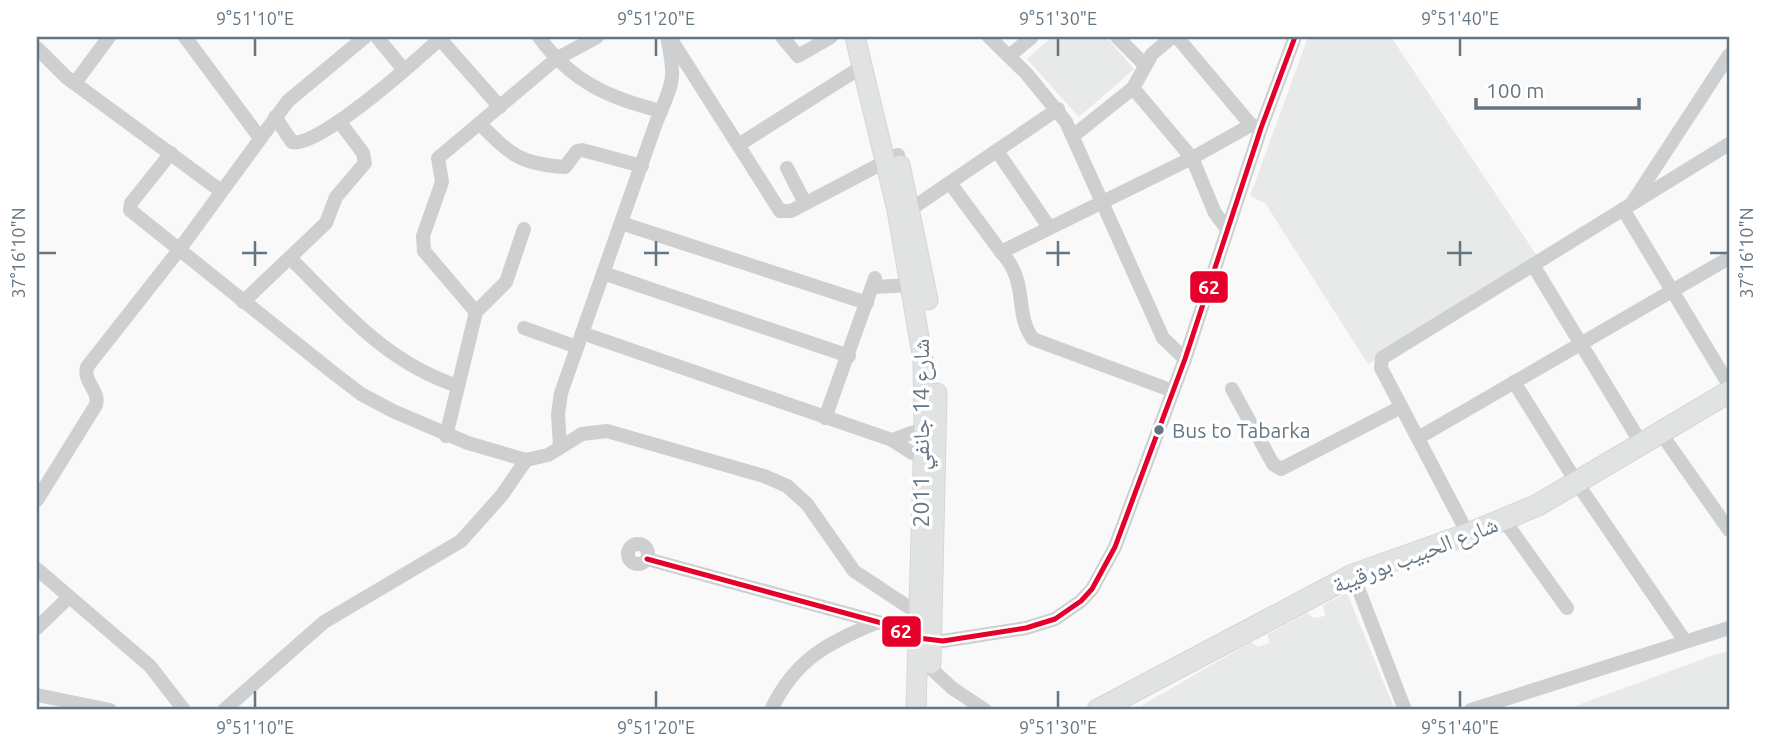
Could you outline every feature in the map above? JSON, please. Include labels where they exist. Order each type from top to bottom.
[{"type":"main road","name":"شارع 14 جانفي 2011","points":[[855,37],[911,209],[934,350],[924,639],[916,710]]},
{"type":"main road","name":"شارع 14 جانفي 2011","points":[[869,37],[892,157],[931,431]]},
{"type":"main road","name":"شارع الحبيب بورقيبة","points":[[1098,710],[1353,575],[1504,520],[1577,483],[1729,392]]},
{"type":"main road","name":"شارع 14 جانفي 2011","points":[[924,639],[929,710]]},
{"type":"street","points":[[75,83],[109,37]]},
{"type":"street","points":[[185,37],[260,138]]},
{"type":"street","points":[[37,500],[96,405],[96,392],[86,378],[87,367],[179,250],[288,101],[346,43],[365,37]]},
{"type":"street","points":[[377,37],[404,70]]},
{"type":"street","points":[[539,37],[556,59],[591,86],[661,111]]},
{"type":"street","points":[[476,312],[433,265],[422,245],[442,182],[438,158],[446,148],[480,124],[556,59],[597,37]]},
{"type":"street","points":[[560,447],[559,404],[579,340],[661,111],[670,96],[674,75],[668,37]]},
{"type":"street","points":[[668,37],[740,144],[780,211],[785,213],[892,157]]},
{"type":"street","points":[[782,37],[798,56],[831,37]]},
{"type":"street","points":[[989,37],[1058,109],[1073,136],[1100,204],[1163,338],[1185,359]]},
{"type":"street","points":[[1009,56],[1032,37]]},
{"type":"street","points":[[1117,37],[1145,65]]},
{"type":"street","points":[[1073,136],[1133,88],[1152,54],[1174,37],[1256,126]]},
{"type":"street","points":[[647,559],[878,622],[924,639],[1040,625],[1069,611],[1092,589],[1115,547],[1185,359],[1227,229],[1256,126],[1295,37]]},
{"type":"street","points":[[275,117],[289,139],[298,144],[316,137],[404,70],[441,38],[500,107]]},
{"type":"street","points":[[37,48],[75,83],[221,191]]},
{"type":"street","points":[[1627,207],[1729,55]]},
{"type":"street","points":[[740,144],[863,66]]},
{"type":"street","points":[[1133,88],[1192,159],[1215,213],[1227,229]]},
{"type":"street","points":[[911,209],[1058,109]]},
{"type":"street","points":[[243,302],[326,223],[336,197],[365,163],[363,152],[339,121]]},
{"type":"street","points":[[480,124],[507,152],[522,161],[565,167],[570,164],[577,151],[582,150],[642,166]]},
{"type":"street","points":[[1001,252],[1256,126]]},
{"type":"street","points":[[1468,534],[1381,368],[1382,358],[1729,144]]},
{"type":"street","points":[[997,151],[1049,227]]},
{"type":"street","points":[[171,153],[129,208],[361,394],[446,436],[526,460],[548,455],[582,434],[607,431],[776,481],[807,504],[854,571],[924,639],[985,710]]},
{"type":"street","points":[[786,168],[805,203]]},
{"type":"street","points":[[950,183],[1016,271],[1025,321],[1033,339],[1173,391]]},
{"type":"street","points":[[1627,207],[1729,385]]},
{"type":"street","points":[[621,223],[867,303]]},
{"type":"street","points":[[446,436],[476,312],[506,282],[524,229]]},
{"type":"street","points":[[290,258],[386,351],[429,376],[458,387]]},
{"type":"street","points":[[1418,438],[1729,258]]},
{"type":"street","points":[[1534,265],[1641,443]]},
{"type":"street","points":[[603,273],[849,356]]},
{"type":"street","points":[[825,418],[874,282],[912,285]]},
{"type":"street","points":[[524,328],[579,340],[892,440],[930,456]]},
{"type":"street","points":[[1514,382],[1577,483],[1685,641]]},
{"type":"street","points":[[1232,389],[1273,464],[1281,469],[1401,407]]},
{"type":"street","points":[[892,440],[931,431]]},
{"type":"street","points":[[1660,432],[1729,530]]},
{"type":"street","points":[[224,710],[324,622],[461,541],[502,495],[526,460]]},
{"type":"street","points":[[1504,520],[1567,608]]},
{"type":"street","points":[[37,569],[150,666],[184,710]]},
{"type":"street","points":[[1353,575],[1405,710]]},
{"type":"street","points":[[37,628],[69,597]]},
{"type":"street","points":[[771,710],[791,680],[820,649],[878,622]]},
{"type":"street","points":[[1471,710],[1729,628]]},
{"type":"street","points":[[37,695],[110,710]]},
{"type":"shaded area","points":[[1052,37],[1106,37],[1134,69],[1079,117],[1027,59]]},
{"type":"shaded area","points":[[1308,37],[1391,37],[1539,259],[1368,364],[1265,203],[1250,196]]},
{"type":"shaded area","points":[[1347,593],[1395,710],[1134,710],[1251,642],[1258,647],[1269,643],[1268,634],[1307,613],[1314,618],[1325,616],[1323,605]]},
{"type":"shaded area","points":[[1729,651],[1729,710],[1564,710],[1717,654]]},
{"type":"transit line","name":"62","points":[[647,559],[878,622],[918,638],[943,641],[1026,628],[1055,619],[1081,601],[1092,589],[1115,547],[1185,359],[1261,128],[1295,37]]},
{"type":"place","name":"Bus to Tabarka","points":[[1159,430]]}]
